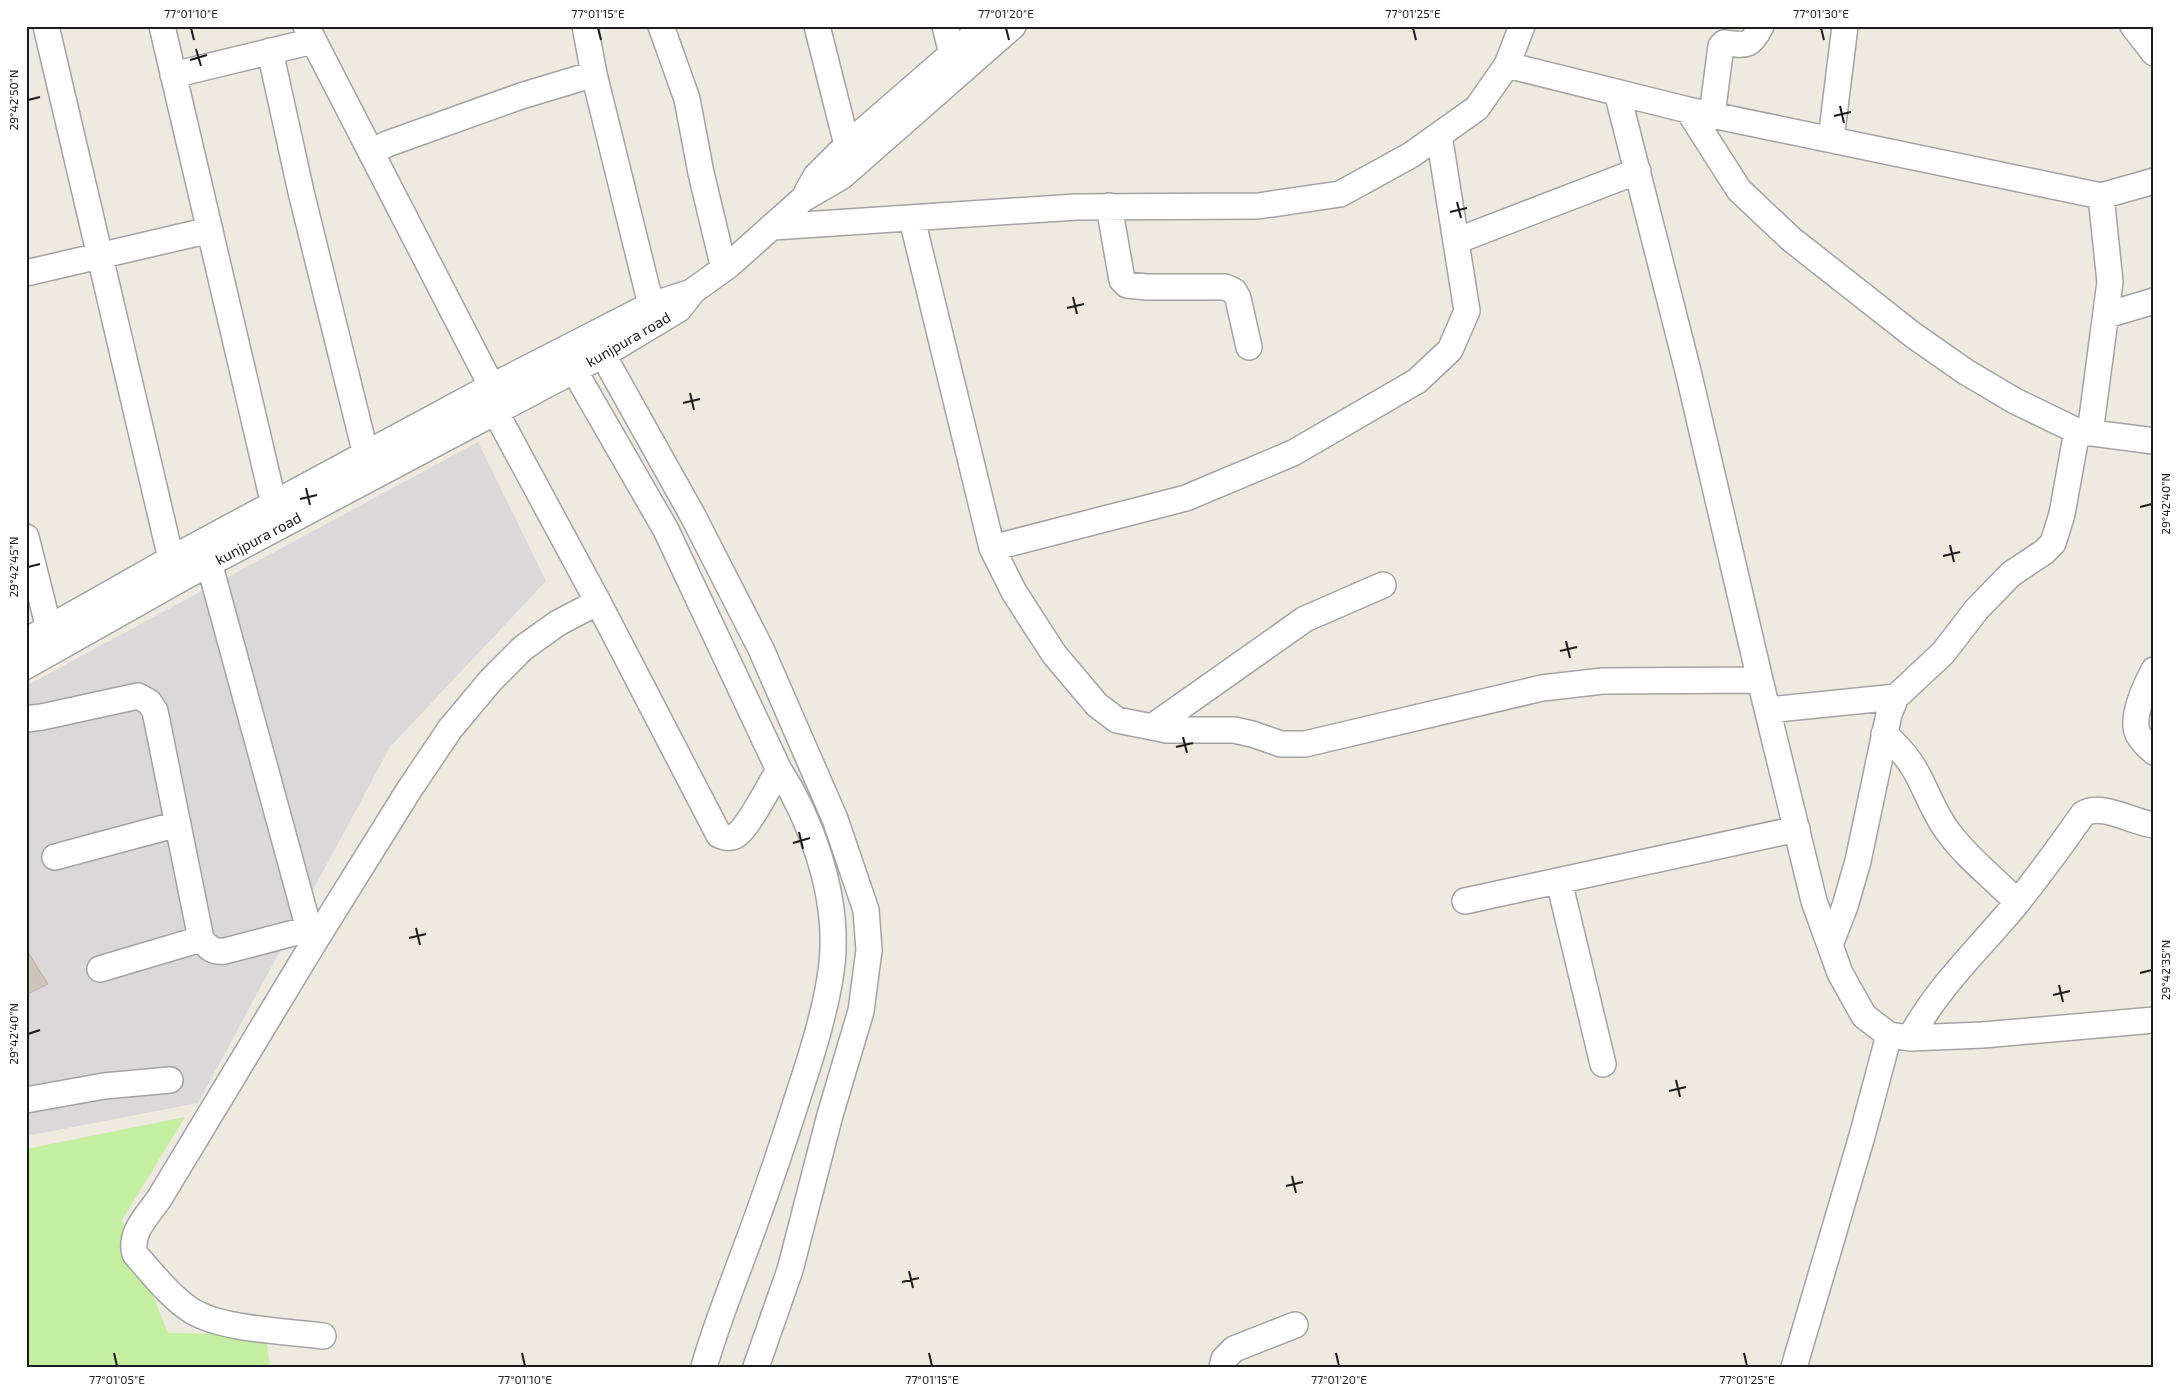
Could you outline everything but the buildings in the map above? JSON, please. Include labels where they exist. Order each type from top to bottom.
[{"type":"street","points":[[46,26],[171,559]]},
{"type":"street","points":[[162,26],[274,505]]},
{"type":"street","points":[[585,26],[594,74],[651,304]]},
{"type":"street","points":[[661,26],[687,99],[708,207],[724,269]]},
{"type":"street","points":[[817,26],[847,144]]},
{"type":"street","points":[[945,26],[952,54]]},
{"type":"street","points":[[803,199],[816,176],[847,144],[984,26]]},
{"type":"street","points":[[693,291],[724,269],[803,199],[841,177],[1013,26]]},
{"type":"street","points":[[773,227],[1076,207],[1258,206],[1340,194],[1411,155],[1477,108],[1507,65],[1522,26]]},
{"type":"street","points":[[1761,26],[1750,44],[1744,46],[1724,43],[1721,46],[1700,112],[1739,190],[1799,245],[1905,329],[1966,372],[2015,401],[2083,432],[2154,441]]},
{"type":"street","points":[[1832,139],[1845,26]]},
{"type":"street","points":[[2132,26],[2154,53]]},
{"type":"street","points":[[173,74],[270,51],[309,34],[371,152],[494,399],[719,835],[726,837],[736,836],[746,825],[779,770]]},
{"type":"street","points":[[270,51],[301,192],[366,455]]},
{"type":"street","points":[[1507,65],[1700,112],[2101,196],[2154,180]]},
{"type":"street","points":[[371,152],[387,144],[521,96],[594,74]]},
{"type":"street","points":[[1617,92],[1688,372],[1814,900],[1840,973],[1864,1016],[1899,1037],[1983,1036],[2154,1020]]},
{"type":"street","points":[[992,548],[1186,498],[1292,453],[1418,381],[1450,350],[1467,312],[1439,135]]},
{"type":"street","points":[[1456,241],[1638,171]]},
{"type":"street","points":[[1830,945],[1845,906],[1858,861],[1888,714],[1896,697],[1943,653],[1977,609],[2011,574],[2044,552],[2053,543],[2083,432],[2107,315],[2110,282],[2101,196]]},
{"type":"street","points":[[1109,206],[1122,280],[1127,285],[1147,287],[1225,287],[1234,292],[1238,298],[1249,347]]},
{"type":"street","points":[[912,219],[992,548],[1014,592],[1054,654],[1097,705],[1117,720],[1167,730],[1239,731],[1288,745],[1305,744],[1542,688],[1573,683],[1760,680]]},
{"type":"street","points":[[26,272],[210,230]]},
{"type":"street","name":"kunjpura road","points":[[596,346],[651,304],[693,291]]},
{"type":"street","name":"kunjpura road","points":[[26,666],[206,554],[596,346],[679,309],[693,291]]},
{"type":"street","points":[[2107,315],[2154,301]]},
{"type":"street","points":[[596,346],[693,516],[761,650],[835,820],[866,910],[869,950],[861,1011],[830,1115],[790,1270],[756,1367]]},
{"type":"street","points":[[569,360],[666,530],[779,770],[790,787],[820,856],[831,908],[833,949],[825,1002],[810,1061],[776,1167],[714,1333],[704,1367]]},
{"type":"street","name":"kunjpura road","points":[[26,641],[171,559],[206,554],[274,505],[366,455],[494,399]]},
{"type":"street","points":[[26,537],[49,629]]},
{"type":"street","points":[[206,554],[311,937]]},
{"type":"street","points":[[1152,726],[1305,619],[1383,585]]},
{"type":"street","points":[[323,1336],[234,1324],[210,1319],[198,1313],[176,1297],[135,1254],[132,1244],[135,1233],[160,1199],[311,937],[450,729],[491,680],[523,648],[558,622],[598,602]]},
{"type":"street","points":[[2154,670],[2143,692],[2136,718],[2137,733],[2154,752]]},
{"type":"street","points":[[26,719],[138,696],[149,702],[154,711],[201,939],[208,948],[215,952],[311,937]]},
{"type":"street","points":[[1768,710],[1896,697]]},
{"type":"street","points":[[1884,734],[1899,747],[1912,765],[1936,813],[1949,833],[1964,851],[2017,902]]},
{"type":"street","points":[[1794,1367],[1856,1155],[1899,1037],[1922,1016],[1952,976],[2017,902],[2088,810],[2102,810],[2154,825]]},
{"type":"street","points":[[55,857],[178,824]]},
{"type":"street","points":[[1465,901],[1797,829]]},
{"type":"street","points":[[1559,881],[1603,1064]]},
{"type":"street","points":[[100,969],[201,939]]},
{"type":"street","points":[[26,1100],[104,1086],[170,1080]]},
{"type":"street","points":[[1222,1367],[1224,1359],[1234,1349],[1295,1325]]},
{"type":"shaded area","points":[[478,442],[546,581],[390,747],[198,1103],[26,1136],[26,686]]},
{"type":"green space","points":[[185,1117],[122,1220],[168,1333],[266,1335],[270,1367],[26,1367],[26,1149]]}]
